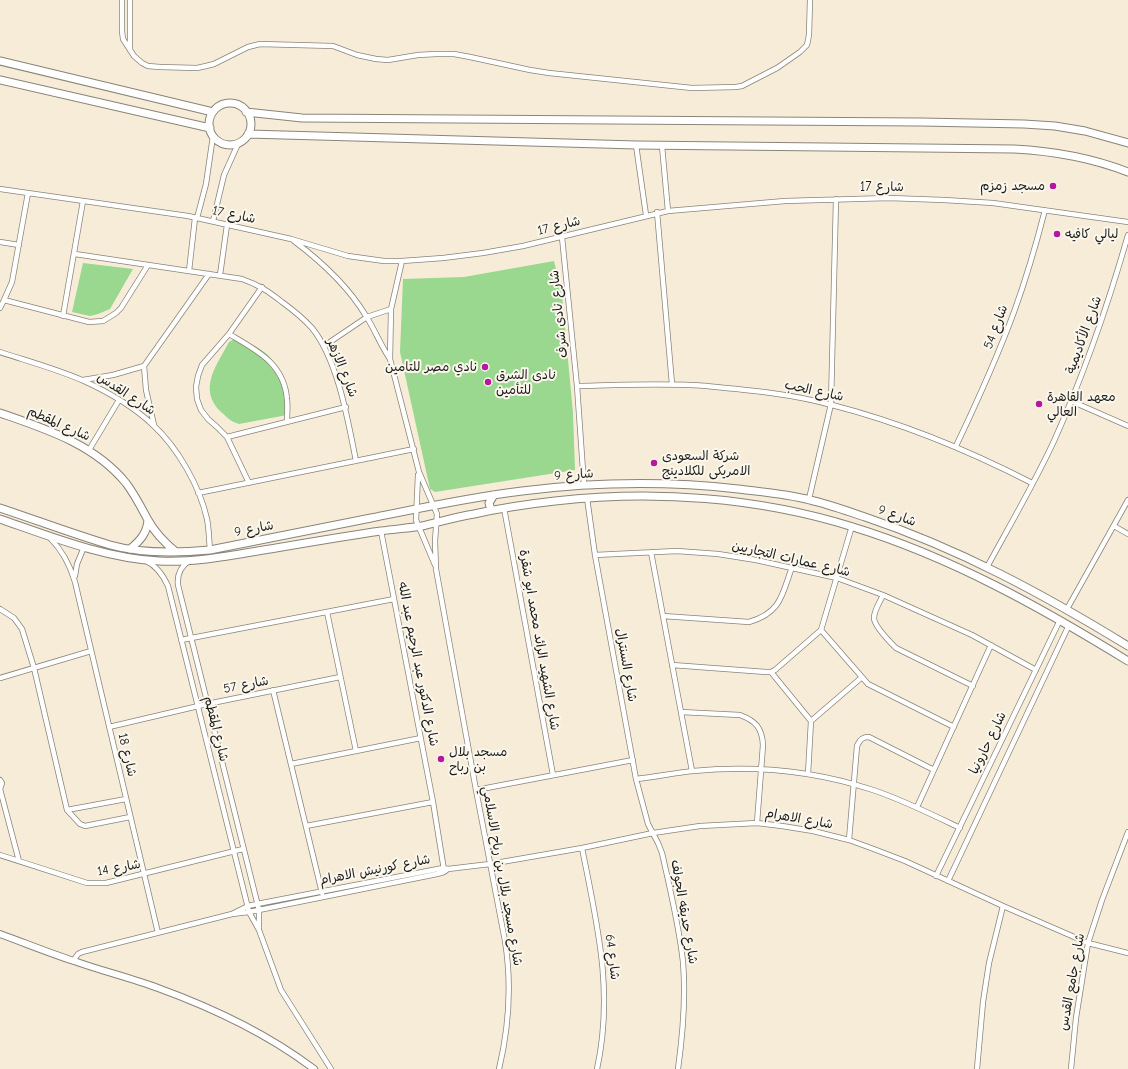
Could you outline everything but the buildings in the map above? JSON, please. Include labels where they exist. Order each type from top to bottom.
[{"type":"main road","points":[[0,61],[213,112]]},
{"type":"main road","points":[[0,80],[210,128]]},
{"type":"main road","points":[[232,104],[240,106],[246,112],[251,122],[248,134],[244,140],[233,145],[224,144],[216,140],[210,128],[210,120],[213,112],[220,107],[232,104]]},
{"type":"main road","points":[[246,112],[302,118],[1024,124],[1070,129],[1100,135],[1128,144]]},
{"type":"main road","points":[[248,134],[636,146],[1014,149],[1044,151],[1073,156],[1128,172]]},
{"type":"main road","name":"شارع المقطم","points":[[0,413],[43,428],[70,440],[89,450],[106,463],[126,484],[142,507],[148,520],[160,538],[176,552]]},
{"type":"main road","name":"شارع 9","points":[[0,508],[110,545],[130,549],[176,552],[210,550],[416,509],[524,491],[584,485],[634,484],[714,486],[809,500],[915,535],[948,548],[987,567],[1067,609],[1128,646]]},
{"type":"main road","points":[[491,510],[489,502],[494,495]]},
{"type":"main road","name":"شارع 9","points":[[0,519],[84,547],[144,560],[189,561],[419,526],[491,510],[587,498],[644,497],[729,502],[791,511],[852,526],[911,547],[981,578],[1069,625],[1128,661]]},
{"type":"main road","points":[[130,549],[145,534],[148,527],[148,520]]},
{"type":"street","points":[[130,50],[130,0],[122,1],[122,31],[124,39],[130,50],[137,60],[148,66],[197,68],[214,64],[248,47],[260,44],[334,46],[357,55],[376,59],[388,60],[418,55],[454,54],[549,73],[692,88],[736,87],[748,84],[777,68],[800,52],[807,45],[809,35],[810,0]]},
{"type":"street","points":[[189,271],[196,218],[206,184],[213,136]]},
{"type":"street","points":[[213,221],[224,175],[238,144]]},
{"type":"street","points":[[636,146],[646,215]]},
{"type":"street","points":[[662,146],[668,211]]},
{"type":"street","name":"شارع 17","points":[[0,189],[213,221],[291,239],[348,256],[402,261],[483,253],[562,237],[657,212],[785,201],[889,198],[944,200],[1045,210],[1128,222]]},
{"type":"street","points":[[0,308],[12,282],[28,193]]},
{"type":"street","points":[[809,500],[831,404],[836,199]]},
{"type":"street","points":[[63,316],[83,201]]},
{"type":"street","name":"شارع 54","points":[[956,446],[980,396],[1014,311],[1030,265],[1045,210]]},
{"type":"street","points":[[657,212],[672,384]]},
{"type":"street","points":[[220,275],[227,225]]},
{"type":"street","name":"شارع الأكاديمية","points":[[987,567],[1053,442],[1071,401],[1103,316],[1128,235]]},
{"type":"street","name":"شارع نادى شرف","points":[[562,237],[577,386],[584,485]]},
{"type":"street","points":[[291,239],[317,258],[351,294],[367,317],[390,359]]},
{"type":"street","points":[[0,242],[19,245]]},
{"type":"street","name":"شارع الازهر","points":[[75,254],[220,275],[242,280],[262,287],[298,314],[313,329],[324,346],[346,407],[356,461]]},
{"type":"street","points":[[402,261],[391,309],[390,359],[419,472],[423,485],[434,506]]},
{"type":"street","points":[[4,300],[63,316],[89,322],[96,322],[110,318],[121,308],[148,265]]},
{"type":"street","points":[[83,380],[113,375],[144,366],[209,274]]},
{"type":"street","points":[[249,483],[227,437],[208,419],[201,410],[197,399],[196,387],[202,365],[229,334],[262,287]]},
{"type":"street","points":[[324,346],[367,317],[391,309]]},
{"type":"street","points":[[229,334],[266,357],[278,372],[286,390],[287,421]]},
{"type":"street","name":"شارع القدس","points":[[0,352],[83,380],[119,400],[140,414],[154,426],[177,454],[189,473],[198,493],[207,520],[210,550]]},
{"type":"street","points":[[144,366],[147,396],[154,426]]},
{"type":"street","name":"شارع الحب","points":[[577,386],[672,384],[739,389],[831,404],[904,426],[956,446],[1032,482]]},
{"type":"street","points":[[89,450],[119,400]]},
{"type":"street","points":[[1071,401],[1128,426]]},
{"type":"street","points":[[227,437],[346,407]]},
{"type":"street","points":[[198,493],[414,449]]},
{"type":"street","name":"شارع مسجد بلال بن رباح الاسلامي","points":[[419,472],[415,516],[436,569]]},
{"type":"street","name":"شارع السنترال","points":[[587,498],[595,555],[636,779],[645,815],[653,833]]},
{"type":"street","points":[[1067,609],[1128,500]]},
{"type":"street","name":"شارع مسجد بلال بن رباح الاسلامي","points":[[434,506],[437,514],[435,541],[436,569],[508,962],[507,1024],[499,1069]]},
{"type":"street","name":"شارع الشهيد الرائد محمد ابو شقرة","points":[[504,508],[553,775]]},
{"type":"street","points":[[672,665],[771,672],[821,630],[852,526]]},
{"type":"street","points":[[1114,526],[1128,534]]},
{"type":"street","name":"شارع الدكتور عبد الرحيم عبد الله","points":[[381,531],[445,870]]},
{"type":"street","name":"شارع 18","points":[[49,536],[64,555],[75,582],[158,933]]},
{"type":"street","name":"شارع 18","points":[[75,582],[77,564],[84,547]]},
{"type":"street","name":"شارع عمارات التجاريين","points":[[595,555],[677,551],[718,554],[792,567],[837,578],[883,594],[991,645],[1036,670]]},
{"type":"street","points":[[651,552],[692,771]]},
{"type":"street","name":"شارع المقطم","points":[[144,560],[156,568],[165,579],[168,586],[250,912]]},
{"type":"street","name":"شارع المقطم","points":[[189,561],[181,569],[178,585],[259,910]]},
{"type":"street","points":[[663,616],[749,622],[759,619],[775,609],[780,601],[792,567]]},
{"type":"street","points":[[883,594],[873,619],[876,625],[896,648],[973,686]]},
{"type":"street","points":[[181,640],[394,599]]},
{"type":"street","points":[[0,609],[14,618],[22,629],[34,668],[67,810],[80,824],[85,826],[130,817]]},
{"type":"street","points":[[326,612],[356,751]]},
{"type":"street","name":"شارع حارونيا","points":[[936,876],[1060,620]]},
{"type":"street","name":"شارع حارونيا","points":[[948,881],[1069,625]]},
{"type":"street","points":[[821,630],[861,678],[868,684],[954,727]]},
{"type":"street","points":[[917,807],[991,645]]},
{"type":"street","points":[[0,678],[92,651]]},
{"type":"street","points":[[771,672],[811,721],[808,774]]},
{"type":"street","name":"شارع 57","points":[[109,727],[207,704],[340,677]]},
{"type":"street","points":[[811,721],[861,678]]},
{"type":"street","points":[[273,690],[323,897]]},
{"type":"street","points":[[681,712],[740,715],[749,718],[757,725],[762,734],[763,745],[757,823]]},
{"type":"street","points":[[849,840],[857,746],[860,740],[864,737],[870,737],[934,770]]},
{"type":"street","points":[[291,764],[421,738]]},
{"type":"street","points":[[476,790],[633,760]]},
{"type":"street","points":[[636,779],[716,769],[761,770],[808,774],[873,790],[917,807],[960,828]]},
{"type":"street","points":[[0,780],[2,785],[0,789],[19,861]]},
{"type":"street","points":[[67,810],[126,799]]},
{"type":"street","points":[[306,826],[433,802]]},
{"type":"street","name":"شارع الاهرام","points":[[445,870],[490,864],[582,848],[653,833],[700,826],[757,823],[782,826],[813,831],[849,840],[891,855],[1088,943],[1128,954]]},
{"type":"street","name":"شارع جامع القدس","points":[[1072,1069],[1076,1018],[1088,943],[1102,900],[1128,832]]},
{"type":"street","name":"شارع حديقه الجولف","points":[[653,833],[662,853],[678,926],[683,961],[685,997],[683,1033],[678,1069]]},
{"type":"street","name":"شارع 64","points":[[582,848],[602,953],[605,987],[604,1021],[597,1069]]},
{"type":"street","name":"شارع 14","points":[[0,855],[93,884],[106,883],[144,875],[243,849]]},
{"type":"street","name":"شارع كورنيش الاهرام","points":[[232,914],[248,906],[257,904],[322,891],[445,870]]},
{"type":"street","name":"شارع كورنيش الاهرام","points":[[232,914],[250,912],[323,897],[445,870]]},
{"type":"street","points":[[977,1069],[983,1002],[989,963],[1003,906]]},
{"type":"street","points":[[259,910],[259,930]]},
{"type":"street","points":[[250,912],[259,930],[281,990],[331,1069]]},
{"type":"street","points":[[73,961],[78,954],[82,952],[232,914]]},
{"type":"street","points":[[0,934],[73,961],[157,988],[204,1007],[236,1022],[274,1043],[314,1069]]},
{"type":"green space","name":"نادى الشرق للتأمين","points":[[554,261],[562,295],[573,413],[575,470],[435,492],[430,489],[400,352],[403,279],[464,277]]},
{"type":"green space","points":[[83,263],[133,269],[110,309],[90,316],[72,312]]},
{"type":"green space","points":[[240,338],[261,350],[275,365],[282,380],[287,415],[239,424],[221,412],[214,403],[210,395],[210,386],[215,368],[229,342]]},
{"type":"place","name":"مسجد زمزم","points":[[1053,186]]},
{"type":"place","name":"ليالي كافيه","points":[[1057,234]]},
{"type":"place","name":"نادي مصر للتامين","points":[[485,367]]},
{"type":"place","name":"نادى الشرق للتأمين","points":[[488,382]]},
{"type":"place","name":"معهد القاهرة العالي","points":[[1039,404]]},
{"type":"place","name":"شركة السعودى الامريكى للكلادينج","points":[[654,463]]},
{"type":"place","name":"مسجد بلال بن رباح","points":[[441,759]]}]
